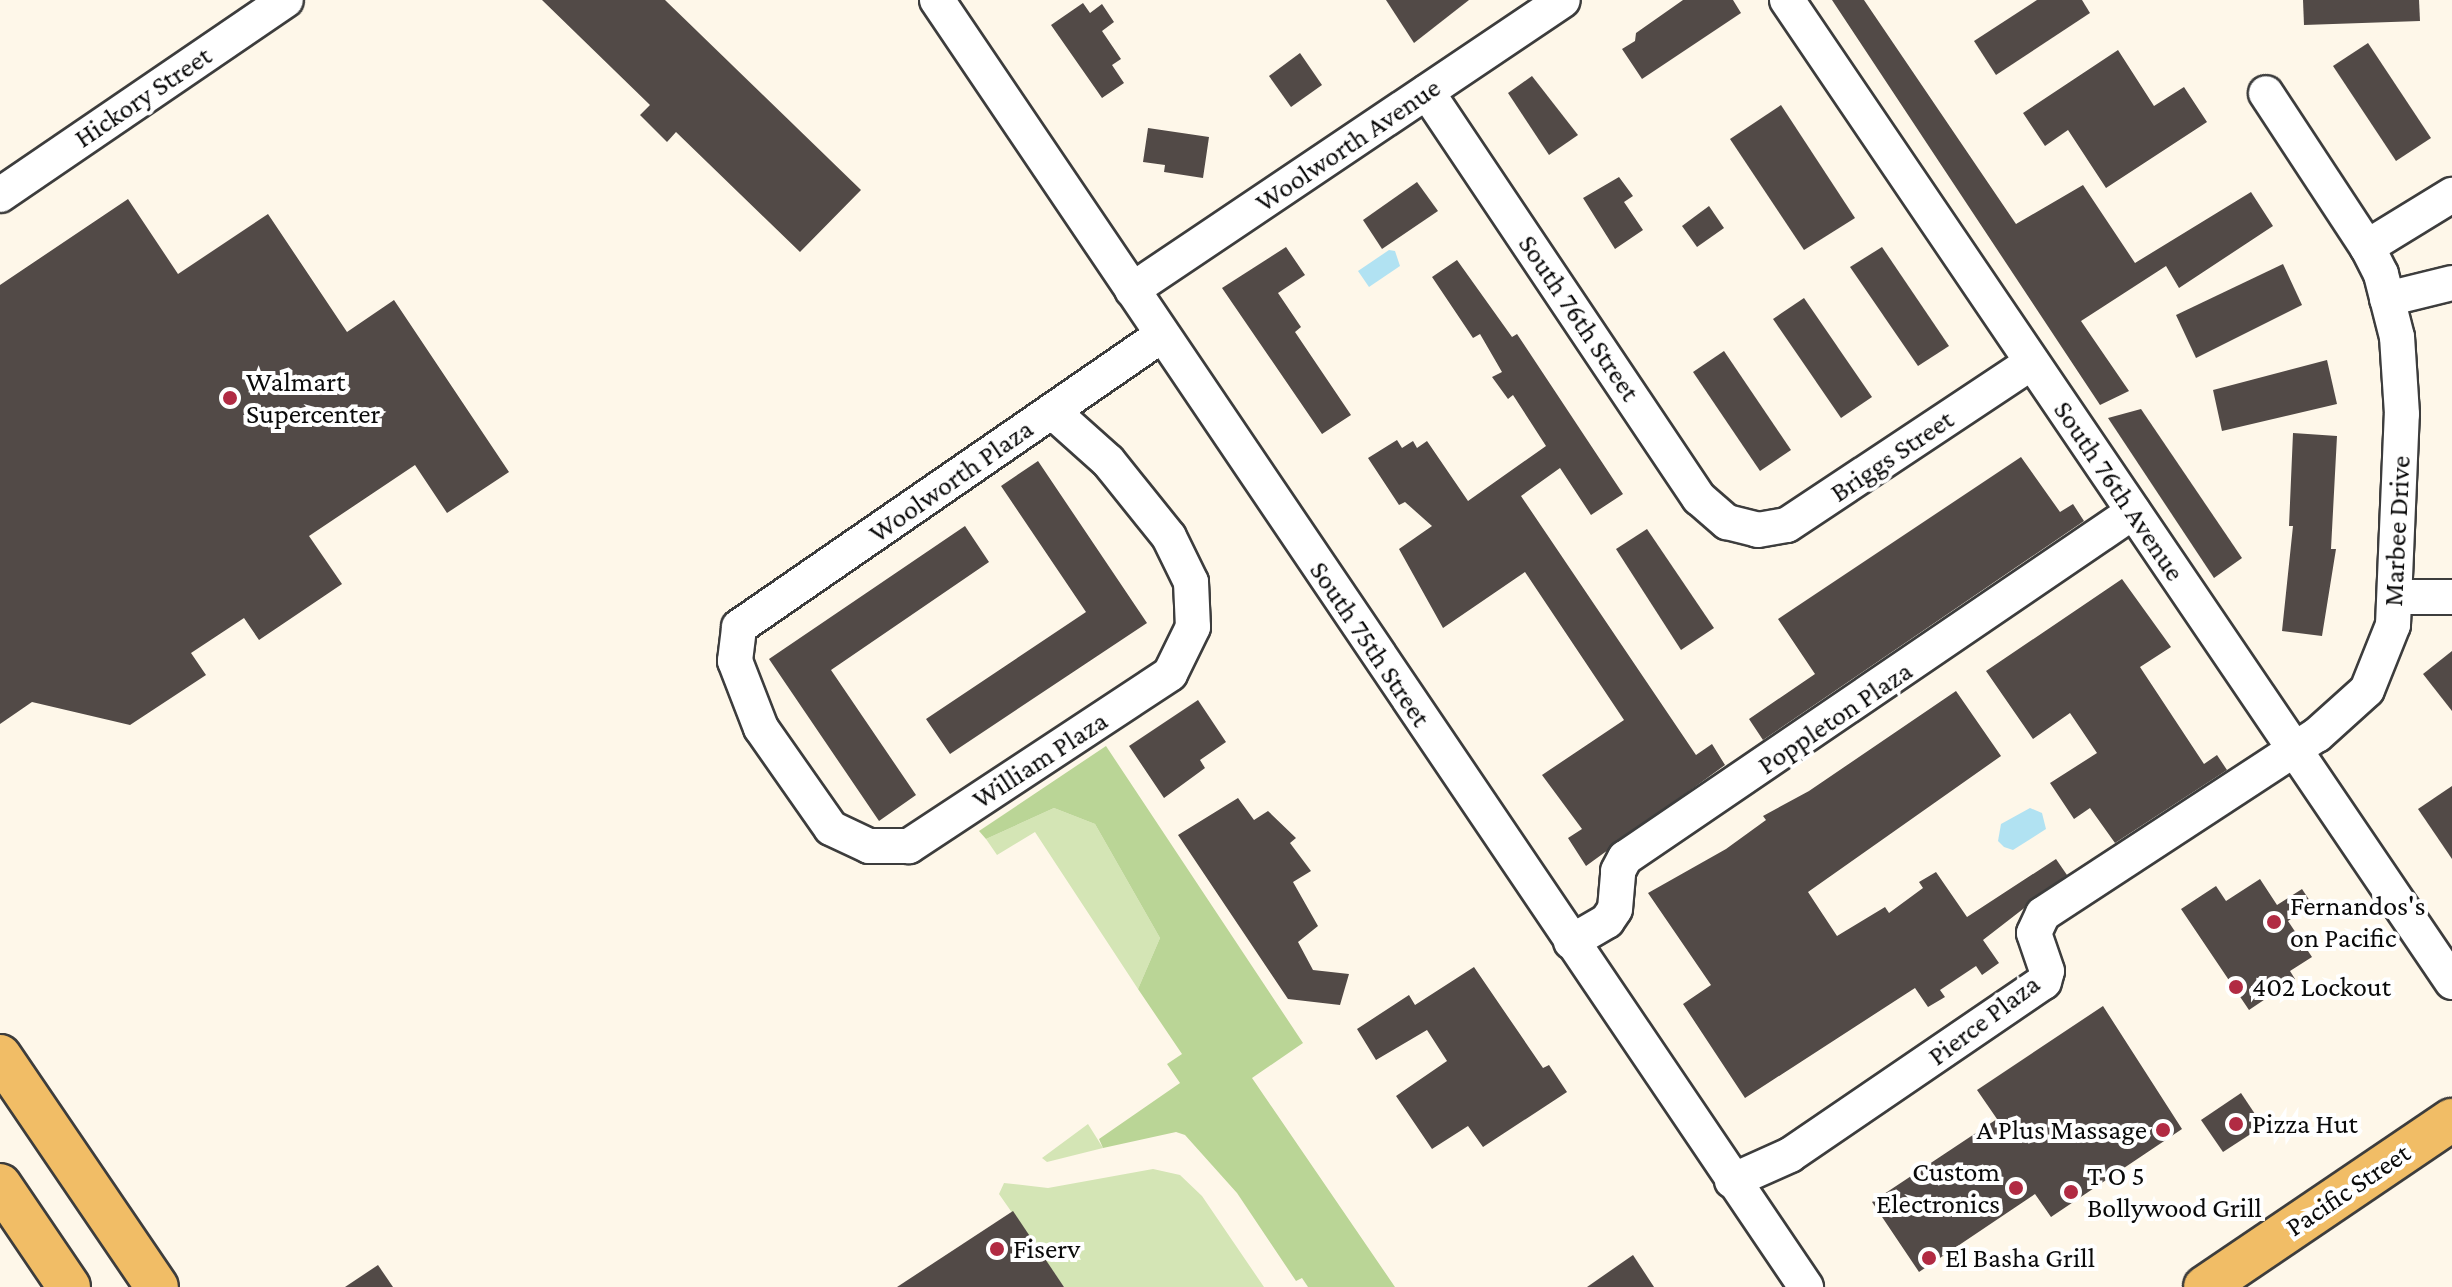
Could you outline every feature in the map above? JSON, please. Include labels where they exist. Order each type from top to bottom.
[{"type":"main road","points":[[0,1056],[157,1287]]},
{"type":"main road","name":"Pacific Street","points":[[2205,1287],[2452,1120]]},
{"type":"main road","points":[[0,1185],[69,1287]]},
{"type":"street","name":"South 75th Street","points":[[937,0],[1806,1287]]},
{"type":"street","name":"Woolworth Avenue","points":[[1132,290],[1563,0]]},
{"type":"street","name":"South 76th Avenue","points":[[1787,0],[2452,982]]},
{"type":"street","name":"Hickory Street","points":[[0,195],[282,1]]},
{"type":"street","name":"South 76th Street","points":[[1427,92],[1699,498],[1713,513],[1745,529]]},
{"type":"street","points":[[2266,93],[2379,273]]},
{"type":"street","points":[[2379,273],[2452,195]]},
{"type":"street","points":[[2379,273],[2452,283]]},
{"type":"street","name":"Marbee Drive","points":[[2294,748],[2339,719],[2367,690],[2391,635],[2395,597],[2401,370],[2379,273]]},
{"type":"street","name":"Woolworth Plaza","points":[[909,846],[869,846],[831,828],[761,728],[735,661],[739,627],[1162,335]]},
{"type":"street","name":"Briggs Street","points":[[1745,529],[1777,528],[1798,519],[2032,362]]},
{"type":"street","name":"William Plaza","points":[[909,846],[1170,674],[1193,627],[1191,582],[1169,537],[1108,461],[1052,411]]},
{"type":"street","name":"Poppleton Plaza","points":[[1571,942],[1607,921],[1615,909],[1618,871],[1625,858],[2133,512]]},
{"type":"street","points":[[2395,597],[2452,597]]},
{"type":"street","name":"Pierce Plaza","points":[[1732,1181],[1790,1155],[2044,982],[2047,971],[2034,933],[2043,914],[2294,748]]},
{"type":"green space","points":[[1106,746],[1303,1043],[1252,1078],[1395,1287],[1308,1287],[1302,1278],[1296,1281],[1237,1193],[1185,1135],[1176,1132],[1103,1148],[1099,1139],[1180,1083],[1167,1064],[1182,1054],[1138,989],[1160,938],[1095,824],[1054,808],[986,839],[979,831]]},
{"type":"green space","points":[[1054,808],[1095,824],[1160,938],[1138,989],[1035,832],[997,855],[986,839]]},
{"type":"green space","points":[[1088,1124],[1103,1148],[1047,1162],[1042,1158]]},
{"type":"green space","points":[[1153,1169],[1180,1175],[1202,1196],[1264,1287],[1064,1287],[999,1194],[1004,1183],[1048,1188]]},
{"type":"water","points":[[1389,250],[1395,251],[1400,266],[1369,287],[1358,271]]},
{"type":"water","points":[[2030,808],[2042,813],[2046,829],[2013,850],[2004,847],[1998,841],[2001,824]]},
{"type":"building","points":[[542,0],[665,0],[861,190],[800,252],[676,132],[667,142],[640,115],[650,105]]},
{"type":"building","points":[[1386,0],[1469,0],[1414,43]]},
{"type":"building","points":[[1683,0],[1733,0],[1741,13],[1642,79],[1622,49],[1635,41],[1636,33]]},
{"type":"building","points":[[1832,0],[1864,0],[2016,224],[2083,185],[2135,263],[2251,192],[2273,226],[2179,288],[2166,266],[2081,321],[2129,391],[2100,405]]},
{"type":"building","points":[[2037,0],[2082,0],[2090,13],[1996,75],[1974,41]]},
{"type":"building","points":[[2303,0],[2419,0],[2420,21],[2304,25]]},
{"type":"building","points":[[1083,3],[1090,13],[1102,4],[1114,22],[1102,31],[1121,59],[1112,65],[1124,83],[1102,98],[1051,25]]},
{"type":"building","points":[[2368,43],[2431,138],[2396,161],[2333,66]]},
{"type":"building","points":[[2118,50],[2154,106],[2184,87],[2207,122],[2106,188],[2068,130],[2045,146],[2023,113]]},
{"type":"building","points":[[1300,53],[1322,85],[1291,107],[1269,76]]},
{"type":"building","points":[[1532,76],[1578,135],[1549,155],[1508,93]]},
{"type":"building","points":[[1781,105],[1855,218],[1804,250],[1730,139]]},
{"type":"building","points":[[1148,128],[1209,137],[1203,178],[1164,172],[1165,165],[1143,162]]},
{"type":"building","points":[[1619,177],[1633,196],[1624,202],[1643,230],[1615,249],[1583,198]]},
{"type":"building","points":[[1417,182],[1438,211],[1382,249],[1363,220]]},
{"type":"building","name":"Walmart Supercenter","points":[[128,199],[178,274],[268,214],[347,332],[394,300],[509,472],[447,513],[415,465],[309,536],[342,584],[259,640],[244,618],[191,653],[206,675],[130,725],[32,702],[0,724],[0,285]]},
{"type":"building","points":[[1709,206],[1724,228],[1697,247],[1682,226]]},
{"type":"building","points":[[1286,247],[1305,275],[1278,293],[1301,327],[1295,332],[1351,415],[1322,434],[1222,288]]},
{"type":"building","points":[[1882,247],[1949,346],[1918,366],[1850,267]]},
{"type":"building","points":[[1457,260],[1512,337],[1517,334],[1623,494],[1591,515],[1560,468],[1521,496],[1696,755],[1712,744],[1725,765],[1586,866],[1568,838],[1582,829],[1542,775],[1624,720],[1525,572],[1443,628],[1399,549],[1432,526],[1405,502],[1399,505],[1368,458],[1397,440],[1402,448],[1413,441],[1417,448],[1427,441],[1468,501],[1546,446],[1513,395],[1508,399],[1492,377],[1502,372],[1480,334],[1473,338],[1432,277]]},
{"type":"building","points":[[2283,264],[2302,305],[2196,358],[2176,315]]},
{"type":"building","points":[[1804,298],[1872,397],[1841,418],[1773,319]]},
{"type":"building","points":[[1724,351],[1791,450],[1760,471],[1693,372]]},
{"type":"building","points":[[2327,360],[2337,404],[2222,431],[2213,390]]},
{"type":"building","points":[[2141,409],[2242,558],[2214,578],[2108,418]]},
{"type":"building","points":[[2293,433],[2337,436],[2331,549],[2336,549],[2322,636],[2282,631],[2293,526],[2289,526]]},
{"type":"building","points":[[2021,457],[2060,512],[2073,504],[2084,521],[1763,740],[1749,719],[1815,674],[1778,619]]},
{"type":"building","points":[[1038,461],[1147,623],[950,754],[926,719],[1086,612],[1001,486]]},
{"type":"building","points":[[965,526],[989,562],[831,670],[916,795],[879,821],[769,659]]},
{"type":"building","points":[[1647,529],[1714,628],[1681,650],[1616,549]]},
{"type":"building","points":[[2122,579],[2171,647],[2140,667],[2204,764],[2217,755],[2227,770],[2115,843],[2090,808],[2074,819],[2050,783],[2097,753],[2070,713],[2033,739],[1986,671]]},
{"type":"building","points":[[2452,651],[2452,711],[2423,674]]},
{"type":"building","points":[[1956,691],[2001,756],[1808,892],[1837,936],[1885,907],[1889,913],[1923,888],[1919,882],[1936,872],[1967,917],[2056,859],[2067,875],[1983,940],[1999,963],[1982,975],[1976,966],[1940,990],[1945,997],[1928,1007],[1915,988],[1745,1098],[1683,1004],[1711,985],[1648,893],[1726,849],[1766,820],[1763,816],[1809,791]]},
{"type":"building","points":[[1198,700],[1226,742],[1200,760],[1205,768],[1164,798],[1129,746]]},
{"type":"building","points":[[2452,786],[2452,859],[2418,809]]},
{"type":"building","points":[[1238,798],[1254,820],[1268,811],[1296,838],[1290,843],[1311,871],[1293,882],[1318,926],[1298,942],[1313,970],[1349,974],[1340,1005],[1288,999],[1178,835]]},
{"type":"building","points":[[2260,879],[2277,905],[2302,889],[2312,904],[2288,921],[2312,957],[2290,971],[2295,979],[2249,1010],[2181,909],[2216,886],[2226,901]]},
{"type":"building","points":[[1474,967],[1543,1068],[1549,1065],[1567,1092],[1483,1147],[1468,1126],[1432,1149],[1396,1096],[1447,1061],[1427,1030],[1376,1060],[1357,1029],[1409,995],[1415,1005]]},
{"type":"building","points":[[2103,1006],[2182,1129],[2051,1217],[2035,1194],[1919,1272],[1872,1202],[1997,1119],[1977,1090]]},
{"type":"building","points":[[2241,1093],[2263,1126],[2223,1152],[2201,1120]]},
{"type":"building","name":"Fiserv","points":[[1013,1211],[1064,1287],[897,1287]]},
{"type":"building","points":[[1633,1255],[1654,1287],[1587,1287]]},
{"type":"building","points":[[378,1265],[393,1287],[345,1287]]},
{"type":"place","name":"Walmart Supercenter","points":[[230,398]]},
{"type":"place","name":"Fernandos's on Pacific","points":[[2274,922]]},
{"type":"place","name":"402 Lockout","points":[[2236,987]]},
{"type":"place","name":"Pizza Hut","points":[[2236,1124]]},
{"type":"place","name":"A Plus Massage","points":[[2163,1130]]},
{"type":"place","name":"Custom Electronics","points":[[2016,1188]]},
{"type":"place","name":"T O 5 Bollywood Grill","points":[[2071,1192]]},
{"type":"place","name":"Fiserv","points":[[997,1249]]},
{"type":"place","name":"El Basha Grill","points":[[1929,1258]]}]
